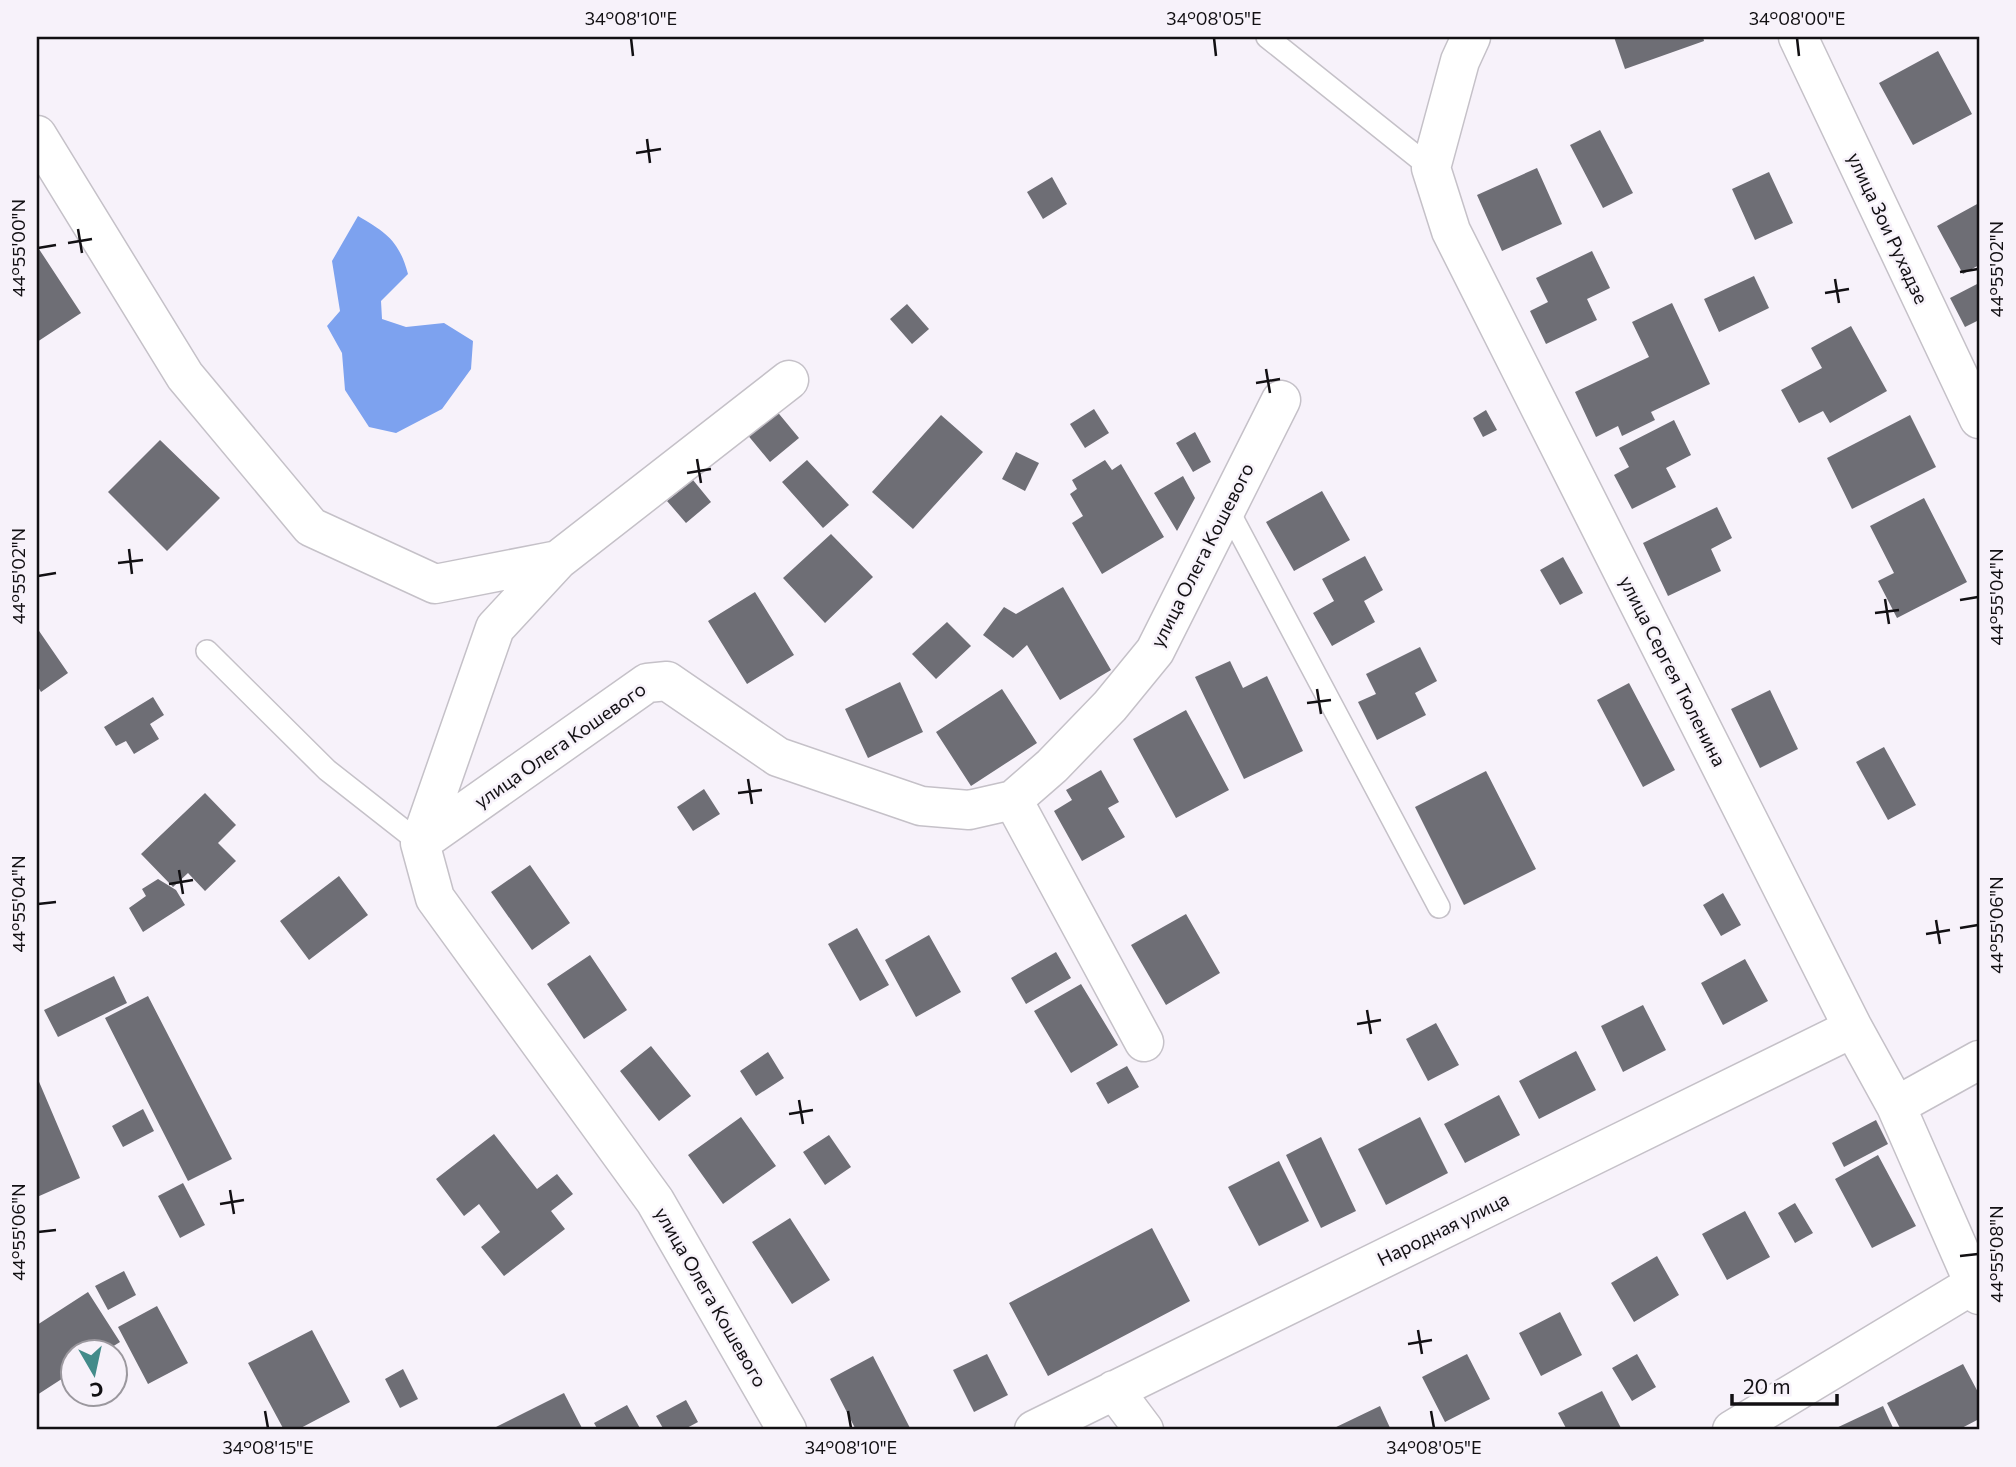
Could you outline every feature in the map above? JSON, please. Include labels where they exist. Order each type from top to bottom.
[{"type":"street","points":[[1431,168],[1460,61],[1471,37]]},
{"type":"street","name":"улица Зои Рухадзе","points":[[1798,37],[1979,419]]},
{"type":"street","points":[[37,135],[185,376],[310,527],[435,584],[558,560]]},
{"type":"street","name":"улица Сергея Тюленина","points":[[1431,168],[1451,231],[1853,1028],[1896,1106],[1976,1290]]},
{"type":"street","points":[[420,843],[495,628],[558,560],[789,380]]},
{"type":"street","name":"улица Олега Кошевого","points":[[787,1430],[655,1201],[435,898],[420,843],[647,683],[667,681],[778,757],[921,806],[969,810],[1013,800],[1090,726],[1155,651],[1281,400]]},
{"type":"street","points":[[1013,800],[1144,1042]]},
{"type":"street","name":"Народная улица","points":[[1034,1430],[1853,1028]]},
{"type":"street","points":[[1896,1106],[1979,1060]]},
{"type":"street","points":[[1732,1430],[1976,1290]]},
{"type":"street","points":[[1114,1390],[1144,1430]]},
{"type":"lane","points":[[1267,37],[1431,168]]},
{"type":"lane","points":[[1227,508],[1439,907]]},
{"type":"lane","points":[[207,651],[327,769],[420,843]]},
{"type":"water","points":[[358,216],[390,239],[400,253],[408,274],[381,301],[382,319],[406,327],[444,323],[473,341],[471,369],[442,409],[396,433],[369,427],[345,390],[342,353],[327,326],[340,311],[332,261]]},
{"type":"building","points":[[1614,37],[1703,37],[1704,41],[1625,69]]},
{"type":"building","points":[[1938,51],[1972,114],[1913,145],[1879,83]]},
{"type":"building","points":[[1600,130],[1633,193],[1603,208],[1570,145]]},
{"type":"building","points":[[1537,168],[1562,224],[1502,251],[1477,195]]},
{"type":"building","points":[[1769,172],[1793,223],[1755,240],[1732,189]]},
{"type":"building","points":[[1052,177],[1067,204],[1043,219],[1027,192]]},
{"type":"building","points":[[1979,203],[1979,265],[1963,274],[1937,226]]},
{"type":"building","points":[[37,246],[81,313],[37,342]]},
{"type":"building","points":[[1592,251],[1610,288],[1587,299],[1597,320],[1546,344],[1530,311],[1548,302],[1536,278]]},
{"type":"building","points":[[1754,276],[1769,308],[1719,332],[1704,299]]},
{"type":"building","points":[[1979,283],[1979,320],[1965,327],[1950,298]]},
{"type":"building","points":[[1672,303],[1710,384],[1651,412],[1655,420],[1622,436],[1618,426],[1596,437],[1575,392],[1649,357],[1632,322]]},
{"type":"building","points":[[907,304],[929,329],[912,344],[890,319]]},
{"type":"building","points":[[1851,326],[1887,391],[1830,423],[1823,411],[1799,423],[1781,390],[1822,368],[1811,348]]},
{"type":"building","points":[[775,409],[799,438],[770,462],[746,433]]},
{"type":"building","points":[[1094,409],[1109,433],[1085,448],[1070,424]]},
{"type":"building","points":[[1486,410],[1497,430],[1483,437],[1473,418]]},
{"type":"building","points":[[941,415],[983,452],[913,529],[872,492]]},
{"type":"building","points":[[1910,415],[1936,467],[1852,509],[1827,458]]},
{"type":"building","points":[[1674,420],[1691,455],[1666,468],[1676,487],[1632,509],[1614,475],[1629,467],[1619,448]]},
{"type":"building","points":[[1195,432],[1211,462],[1193,472],[1176,443]]},
{"type":"building","points":[[160,440],[220,498],[167,551],[108,492]]},
{"type":"building","points":[[1016,452],[1039,463],[1025,491],[1002,479]]},
{"type":"building","points":[[807,460],[849,505],[823,528],[782,482]]},
{"type":"building","points":[[1105,460],[1112,470],[1121,464],[1164,537],[1102,574],[1072,523],[1083,516],[1070,494],[1077,489],[1072,480]]},
{"type":"building","points":[[1183,476],[1195,498],[1177,531],[1154,493]]},
{"type":"building","points":[[693,480],[711,502],[686,523],[667,501]]},
{"type":"building","points":[[1322,491],[1350,540],[1294,571],[1266,522]]},
{"type":"building","points":[[1924,498],[1967,582],[1897,618],[1878,581],[1894,573],[1870,526]]},
{"type":"building","points":[[1717,507],[1732,538],[1711,549],[1721,571],[1668,596],[1643,543]]},
{"type":"building","points":[[831,534],[873,577],[825,623],[783,578]]},
{"type":"building","points":[[1365,556],[1383,590],[1364,601],[1375,622],[1332,646],[1313,613],[1334,601],[1322,579]]},
{"type":"building","points":[[1563,557],[1583,593],[1560,605],[1540,570]]},
{"type":"building","points":[[1063,587],[1111,670],[1060,700],[1027,645],[1013,658],[983,635],[1004,607],[1016,614]]},
{"type":"building","points":[[755,592],[794,655],[747,684],[708,621]]},
{"type":"building","points":[[947,622],[971,646],[936,679],[912,654]]},
{"type":"building","points":[[37,628],[68,673],[41,692],[37,685]]},
{"type":"building","points":[[1420,647],[1437,681],[1415,693],[1426,715],[1377,740],[1358,702],[1376,694],[1366,674]]},
{"type":"building","points":[[1230,661],[1243,688],[1267,676],[1303,751],[1244,779],[1195,677]]},
{"type":"building","points":[[900,682],[923,732],[868,758],[845,709]]},
{"type":"building","points":[[1629,683],[1675,770],[1643,787],[1597,700]]},
{"type":"building","points":[[1002,689],[1037,743],[971,786],[936,732]]},
{"type":"building","points":[[1770,690],[1798,749],[1760,768],[1731,709]]},
{"type":"building","points":[[153,697],[164,715],[150,724],[159,739],[134,754],[126,741],[116,746],[104,727]]},
{"type":"building","points":[[1186,710],[1229,790],[1176,818],[1133,739]]},
{"type":"building","points":[[1884,747],[1916,805],[1888,820],[1856,762]]},
{"type":"building","points":[[1101,770],[1119,802],[1108,808],[1125,837],[1082,861],[1054,811],[1072,800],[1066,790]]},
{"type":"building","points":[[1486,771],[1536,869],[1464,905],[1415,807]]},
{"type":"building","points":[[704,789],[720,814],[693,831],[677,807]]},
{"type":"building","points":[[205,793],[236,825],[218,843],[236,861],[205,891],[188,873],[173,887],[141,854]]},
{"type":"building","points":[[530,865],[570,923],[532,950],[491,892]]},
{"type":"building","points":[[339,876],[368,915],[309,960],[280,921]]},
{"type":"building","points":[[158,879],[176,890],[185,905],[143,932],[129,908],[146,896],[142,889]]},
{"type":"building","points":[[1723,893],[1741,925],[1721,936],[1703,905]]},
{"type":"building","points":[[1186,914],[1220,973],[1166,1005],[1131,945]]},
{"type":"building","points":[[857,928],[889,985],[860,1001],[828,944]]},
{"type":"building","points":[[929,935],[961,992],[916,1017],[885,960]]},
{"type":"building","points":[[1056,952],[1071,978],[1026,1004],[1011,978]]},
{"type":"building","points":[[590,955],[627,1010],[584,1039],[547,984]]},
{"type":"building","points":[[1745,959],[1768,1001],[1723,1025],[1701,983]]},
{"type":"building","points":[[114,976],[127,1003],[58,1037],[44,1010]]},
{"type":"building","points":[[1081,984],[1118,1045],[1071,1073],[1034,1011]]},
{"type":"building","points":[[148,996],[232,1159],[188,1181],[105,1018]]},
{"type":"building","points":[[1643,1005],[1666,1050],[1623,1072],[1601,1026]]},
{"type":"building","points":[[1436,1023],[1459,1065],[1428,1081],[1406,1039]]},
{"type":"building","points":[[651,1046],[691,1096],[659,1121],[620,1071]]},
{"type":"building","points":[[1576,1051],[1596,1090],[1539,1119],[1519,1081]]},
{"type":"building","points":[[768,1052],[784,1078],[756,1096],[740,1071]]},
{"type":"building","points":[[1127,1066],[1139,1087],[1108,1104],[1096,1083]]},
{"type":"building","points":[[37,1077],[80,1178],[37,1197]]},
{"type":"building","points":[[1499,1095],[1520,1135],[1465,1163],[1444,1124]]},
{"type":"building","points":[[143,1109],[154,1131],[123,1147],[112,1126]]},
{"type":"building","points":[[741,1117],[776,1166],[723,1204],[688,1155]]},
{"type":"building","points":[[1420,1117],[1448,1173],[1386,1205],[1358,1149]]},
{"type":"building","points":[[1876,1120],[1888,1144],[1844,1167],[1832,1143]]},
{"type":"building","points":[[494,1134],[537,1189],[557,1174],[573,1194],[551,1211],[565,1229],[504,1276],[481,1247],[500,1232],[479,1204],[464,1216],[436,1179]]},
{"type":"building","points":[[829,1135],[851,1167],[825,1185],[803,1152]]},
{"type":"building","points":[[1321,1137],[1356,1211],[1321,1228],[1286,1155]]},
{"type":"building","points":[[1878,1155],[1916,1226],[1872,1248],[1835,1179]]},
{"type":"building","points":[[1279,1161],[1309,1221],[1259,1246],[1228,1187]]},
{"type":"building","points":[[183,1183],[205,1225],[180,1238],[158,1196]]},
{"type":"building","points":[[1795,1203],[1813,1233],[1795,1243],[1778,1213]]},
{"type":"building","points":[[1745,1211],[1770,1257],[1727,1280],[1702,1234]]},
{"type":"building","points":[[790,1218],[830,1280],[792,1304],[752,1242]]},
{"type":"building","points":[[1152,1228],[1190,1301],[1048,1376],[1009,1303]]},
{"type":"building","points":[[1657,1256],[1679,1295],[1634,1322],[1611,1283]]},
{"type":"building","points":[[124,1271],[136,1295],[108,1310],[95,1286]]},
{"type":"building","points":[[88,1292],[117,1338],[60,1338],[60,1380],[37,1395],[37,1325]]},
{"type":"building","points":[[157,1306],[188,1363],[148,1384],[130,1350],[130,1338],[124,1338],[118,1327]]},
{"type":"building","points":[[1560,1312],[1582,1355],[1541,1376],[1519,1333]]},
{"type":"building","points":[[312,1330],[350,1402],[297,1430],[284,1430],[248,1363]]},
{"type":"building","points":[[987,1354],[1008,1395],[974,1412],[953,1370]]},
{"type":"building","points":[[1467,1354],[1490,1399],[1445,1422],[1422,1377]]},
{"type":"building","points":[[1637,1354],[1656,1387],[1632,1401],[1612,1368]]},
{"type":"building","points":[[873,1356],[910,1428],[906,1430],[856,1430],[830,1379]]},
{"type":"building","points":[[1963,1364],[1979,1394],[1979,1419],[1958,1430],[1901,1430],[1887,1403]]},
{"type":"building","points":[[403,1369],[418,1399],[400,1408],[385,1379]]},
{"type":"building","points":[[1602,1391],[1622,1430],[1567,1430],[1558,1413]]},
{"type":"building","points":[[564,1393],[583,1430],[490,1430]]},
{"type":"building","points":[[686,1400],[698,1422],[683,1430],[664,1430],[656,1416]]},
{"type":"building","points":[[627,1405],[641,1430],[598,1430],[594,1423]]},
{"type":"building","points":[[1380,1406],[1391,1430],[1330,1430]]},
{"type":"building","points":[[1883,1406],[1894,1430],[1832,1430]]}]
